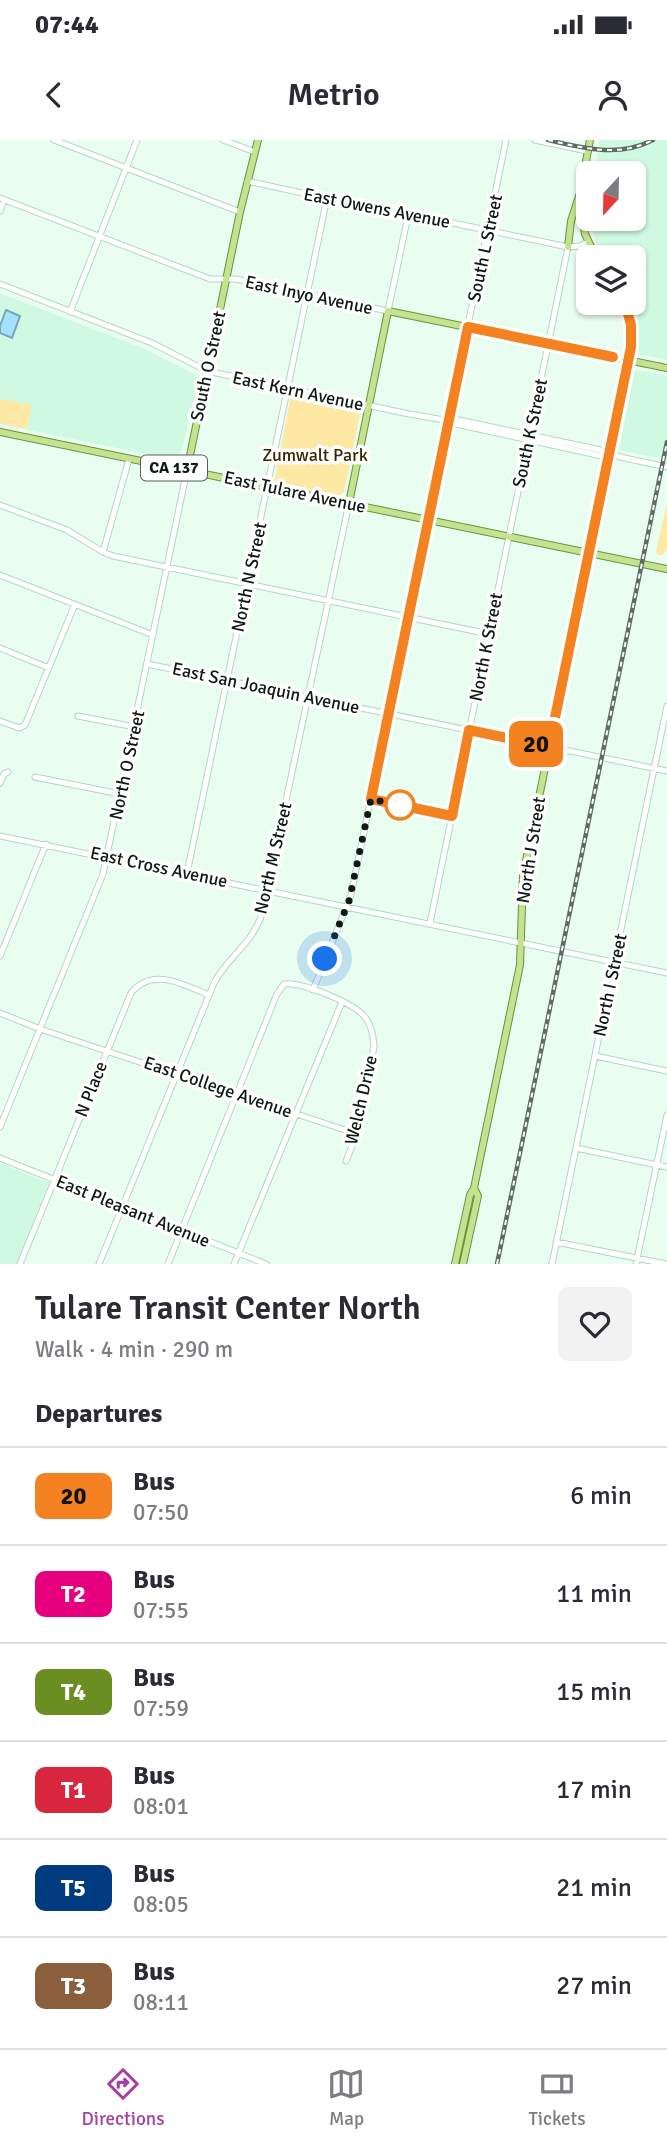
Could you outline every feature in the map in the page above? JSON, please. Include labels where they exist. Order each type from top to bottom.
[{"type":"main road","name":"South O Street","points":[[187,470],[240,212],[258,140]]},
{"type":"main road","points":[[585,161],[590,140]]},
{"type":"main road","points":[[568,247],[576,204]]},
{"type":"main road","points":[[584,231],[589,245]]},
{"type":"main road","points":[[349,503],[388,311]]},
{"type":"main road","name":"East Inyo Avenue","points":[[388,311],[667,368]]},
{"type":"main road","name":"North J Street","points":[[456,1264],[517,987],[523,943],[523,875],[629,360],[632,334],[628,315]]},
{"type":"main road","name":"East Tulare Avenue","points":[[0,432],[667,569]]},
{"type":"main road","name":"North J Street","points":[[463,1264],[478,1196],[474,1188]]},
{"type":"street","points":[[54,140],[240,212]]},
{"type":"street","points":[[70,312],[137,140]]},
{"type":"street","points":[[223,140],[255,152]]},
{"type":"street","name":"South L Street","points":[[313,990],[347,906],[506,140]]},
{"type":"street","points":[[535,140],[587,151]]},
{"type":"street","name":"East Owens Avenue","points":[[247,181],[568,247],[587,242]]},
{"type":"street","name":"North N Street","points":[[187,873],[327,198]]},
{"type":"street","points":[[0,211],[2,199]]},
{"type":"street","name":"East Inyo Avenue","points":[[2,199],[209,279],[236,279],[388,311]]},
{"type":"street","points":[[388,311],[408,216]]},
{"type":"street","name":"South K Street","points":[[508,536],[568,247]]},
{"type":"street","name":"East Kern Avenue","points":[[0,284],[160,347],[207,372],[667,467]]},
{"type":"street","points":[[103,552],[129,458]]},
{"type":"street","name":"North O Street","points":[[0,1127],[100,884],[187,470]]},
{"type":"street","name":"North M Street","points":[[99,1264],[209,995],[219,975],[252,936],[260,918],[349,503]]},
{"type":"street","points":[[0,505],[67,530],[103,552],[489,634]]},
{"type":"street","name":"North K Street","points":[[429,923],[508,536]]},
{"type":"street","points":[[0,575],[153,635]]},
{"type":"street","points":[[0,721],[21,728],[25,725],[75,604]]},
{"type":"street","points":[[0,648],[49,668]]},
{"type":"street","name":"East San Joaquin Avenue","points":[[147,664],[667,771]]},
{"type":"street","name":"North I Street","points":[[552,1264],[667,706]]},
{"type":"street","points":[[78,716],[135,727]]},
{"type":"street","points":[[0,783],[8,772]]},
{"type":"street","points":[[35,777],[120,794]]},
{"type":"street","name":"East Cross Avenue","points":[[0,835],[667,972]]},
{"type":"street","points":[[0,956],[46,844]]},
{"type":"street","name":"N Place","points":[[20,1264],[131,993],[143,981],[165,979],[209,995]]},
{"type":"street","name":"Welch Drive","points":[[237,1094],[284,984],[293,983],[342,1002],[363,1015],[371,1027],[373,1039],[357,1134],[346,1161]]},
{"type":"street","points":[[234,1264],[342,1002]]},
{"type":"street","name":"East College Avenue","points":[[0,1013],[40,1029],[357,1134]]},
{"type":"street","points":[[595,1056],[667,1071]]},
{"type":"street","points":[[168,1264],[237,1094]]},
{"type":"street","points":[[637,1261],[667,1115]]},
{"type":"street","points":[[576,1148],[667,1167]]},
{"type":"street","name":"East Pleasant Avenue","points":[[0,1158],[265,1264]]},
{"type":"street","points":[[556,1242],[637,1261],[666,1264]]},
{"type":"shaded area","points":[[600,140],[667,140],[667,360],[639,354],[634,315],[646,315],[646,245],[596,245],[593,231],[646,231],[646,161],[596,161]]},
{"type":"shaded area","points":[[0,293],[147,350],[196,375],[198,380],[180,459],[0,424]]},
{"type":"shaded area","points":[[635,370],[667,376],[667,460],[619,450]]},
{"type":"shaded area","points":[[0,1163],[49,1183],[17,1264],[0,1264]]},
{"type":"green space","name":"Zumwalt Park","points":[[291,395],[361,409],[344,492],[338,496],[274,483]]},
{"type":"green space","points":[[0,399],[32,405],[27,429],[0,423]]},
{"type":"green space","points":[[667,504],[667,549],[662,555],[658,555],[656,551]]},
{"type":"water","points":[[6,310],[20,316],[12,338],[0,333]]},
{"type":"railway","points":[[548,140],[601,150],[627,149],[653,140]]},
{"type":"railway","points":[[497,1264],[667,442]]},
{"type":"bus line","name":"20","points":[[613,357],[468,327],[371,799],[452,816],[469,730],[549,747],[631,347],[629,315]]},
{"type":"route","points":[[325,959],[349,901],[371,799],[400,805]]}]
